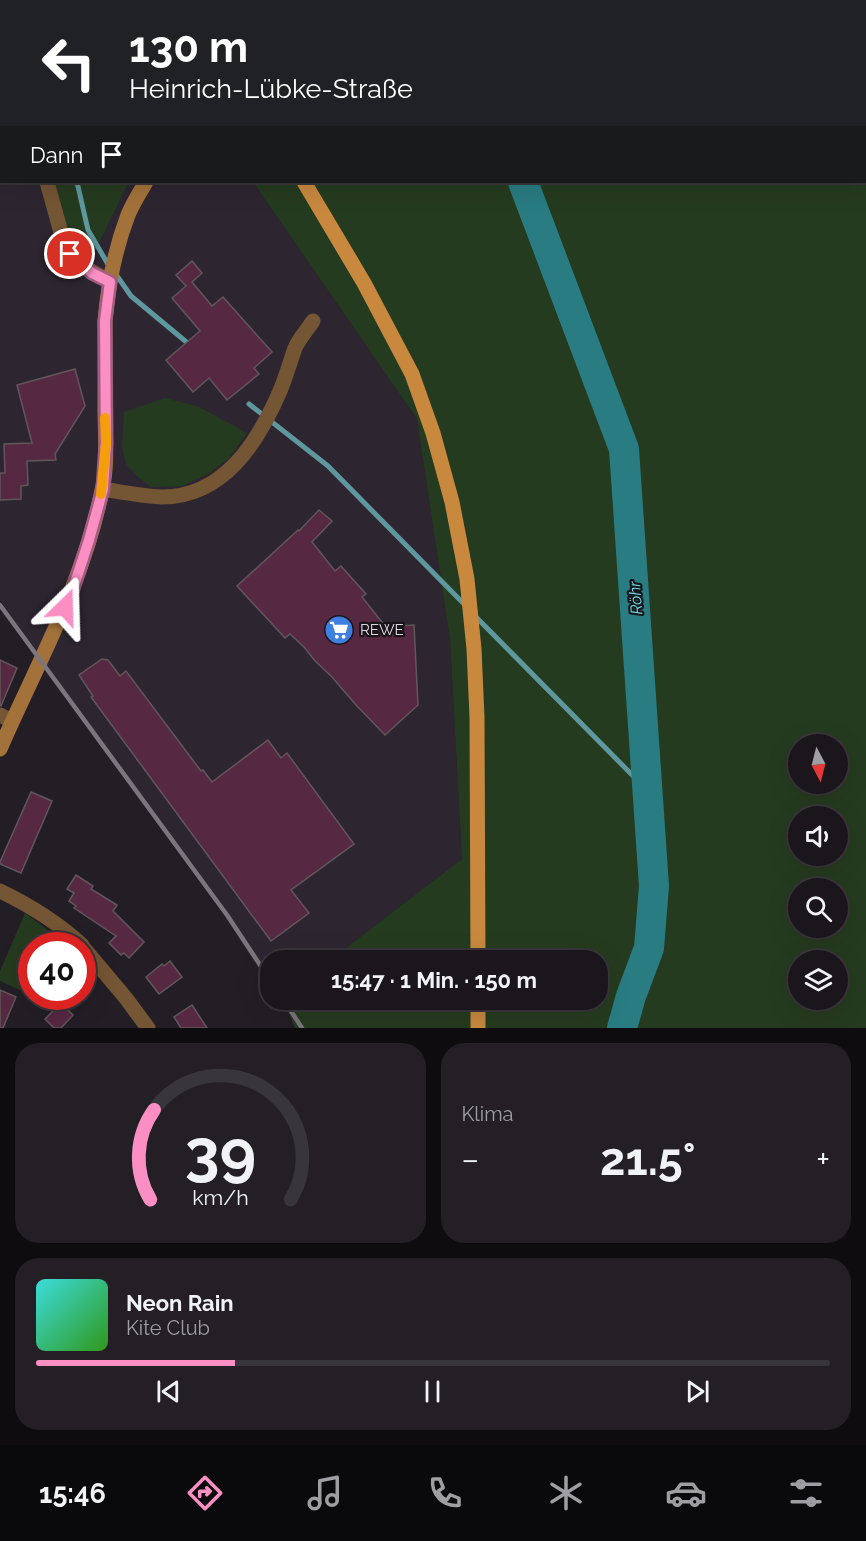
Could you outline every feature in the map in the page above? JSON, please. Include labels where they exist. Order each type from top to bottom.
[{"type":"main road","points":[[305,183],[364,283],[412,374],[434,433],[452,502],[467,579],[474,649],[477,717],[478,950]]},
{"type":"main road","points":[[478,1010],[478,1028]]},
{"type":"street","points":[[46,183],[65,247],[92,273],[110,282]]},
{"type":"street","points":[[0,749],[6,718],[42,661],[73,589],[103,489],[106,443],[105,321],[110,282],[129,213],[145,183]]},
{"type":"street","points":[[103,489],[162,497],[183,495],[202,489],[222,477],[238,462],[263,426],[286,379],[296,346],[313,321]]},
{"type":"street","points":[[0,891],[37,911],[67,932]]},
{"type":"street","points":[[96,962],[148,1028]]},
{"type":"shaded area","points":[[0,183],[53,183],[81,278],[128,183],[254,183],[417,419],[450,640],[462,859],[343,950],[260,950],[260,965],[0,600]]},
{"type":"green space","points":[[53,183],[129,183],[81,279]]},
{"type":"green space","points":[[254,183],[866,183],[866,1028],[295,1028],[288,1010],[608,1010],[608,950],[343,950],[462,859],[450,640],[417,419]]},
{"type":"green space","points":[[165,398],[199,407],[247,433],[229,458],[208,474],[182,486],[151,487],[126,464],[122,446],[124,412]]},
{"type":"green space","points":[[25,913],[50,932],[18,932],[18,989],[0,981],[0,971]]},
{"type":"building","points":[[192,261],[202,273],[192,282],[212,306],[223,297],[272,352],[254,368],[259,374],[227,400],[209,378],[193,392],[166,360],[200,331],[172,298],[186,286],[176,275]]},
{"type":"building","points":[[75,369],[85,406],[55,454],[56,460],[27,461],[28,485],[21,486],[21,499],[0,500],[0,473],[5,473],[4,444],[32,443],[17,385]]},
{"type":"building","name":"REWE","points":[[319,510],[332,521],[312,542],[335,571],[341,566],[366,594],[362,597],[384,627],[414,625],[418,705],[385,735],[304,647],[290,634],[285,638],[237,586],[299,531]]},
{"type":"building","points":[[102,659],[108,660],[120,676],[126,671],[201,771],[203,770],[212,782],[268,740],[281,758],[287,753],[354,844],[291,890],[309,913],[271,941],[91,697],[93,696],[79,675]]},
{"type":"building","points":[[0,660],[17,668],[1,706],[0,705]]},
{"type":"building","points":[[31,792],[52,801],[21,873],[0,862]]},
{"type":"building","points":[[76,875],[93,886],[91,889],[117,905],[113,911],[144,942],[129,958],[124,953],[121,955],[109,943],[116,936],[74,908],[76,906],[69,901],[74,893],[67,889]]},
{"type":"building","points":[[170,961],[182,977],[159,994],[146,977],[162,964],[164,966]]},
{"type":"building","points":[[0,990],[16,997],[3,1028],[0,1028]]},
{"type":"building","points":[[192,1005],[207,1028],[181,1028],[174,1017]]},
{"type":"building","points":[[54,1010],[68,1010],[73,1015],[61,1028],[54,1028],[45,1019]]},
{"type":"waterway","points":[[77,183],[88,230],[109,266]]},
{"type":"waterway","name":"Röhr","points":[[523,183],[624,449],[654,886],[649,948],[622,1028]]},
{"type":"waterway","points":[[115,273],[131,296],[190,345]]},
{"type":"waterway","points":[[249,404],[328,466],[467,607]]},
{"type":"waterway","points":[[475,616],[648,791]]},
{"type":"railway","points":[[0,605],[227,915],[260,965]]},
{"type":"railway","points":[[290,1010],[302,1028]]},
{"type":"slow traffic","points":[[101,494],[106,443],[105,418]]},
{"type":"place","name":"REWE","points":[[339,630]]},
{"type":"route","points":[[65,607],[89,540],[103,489],[106,443],[105,321],[110,282],[92,273],[70,254]]}]
